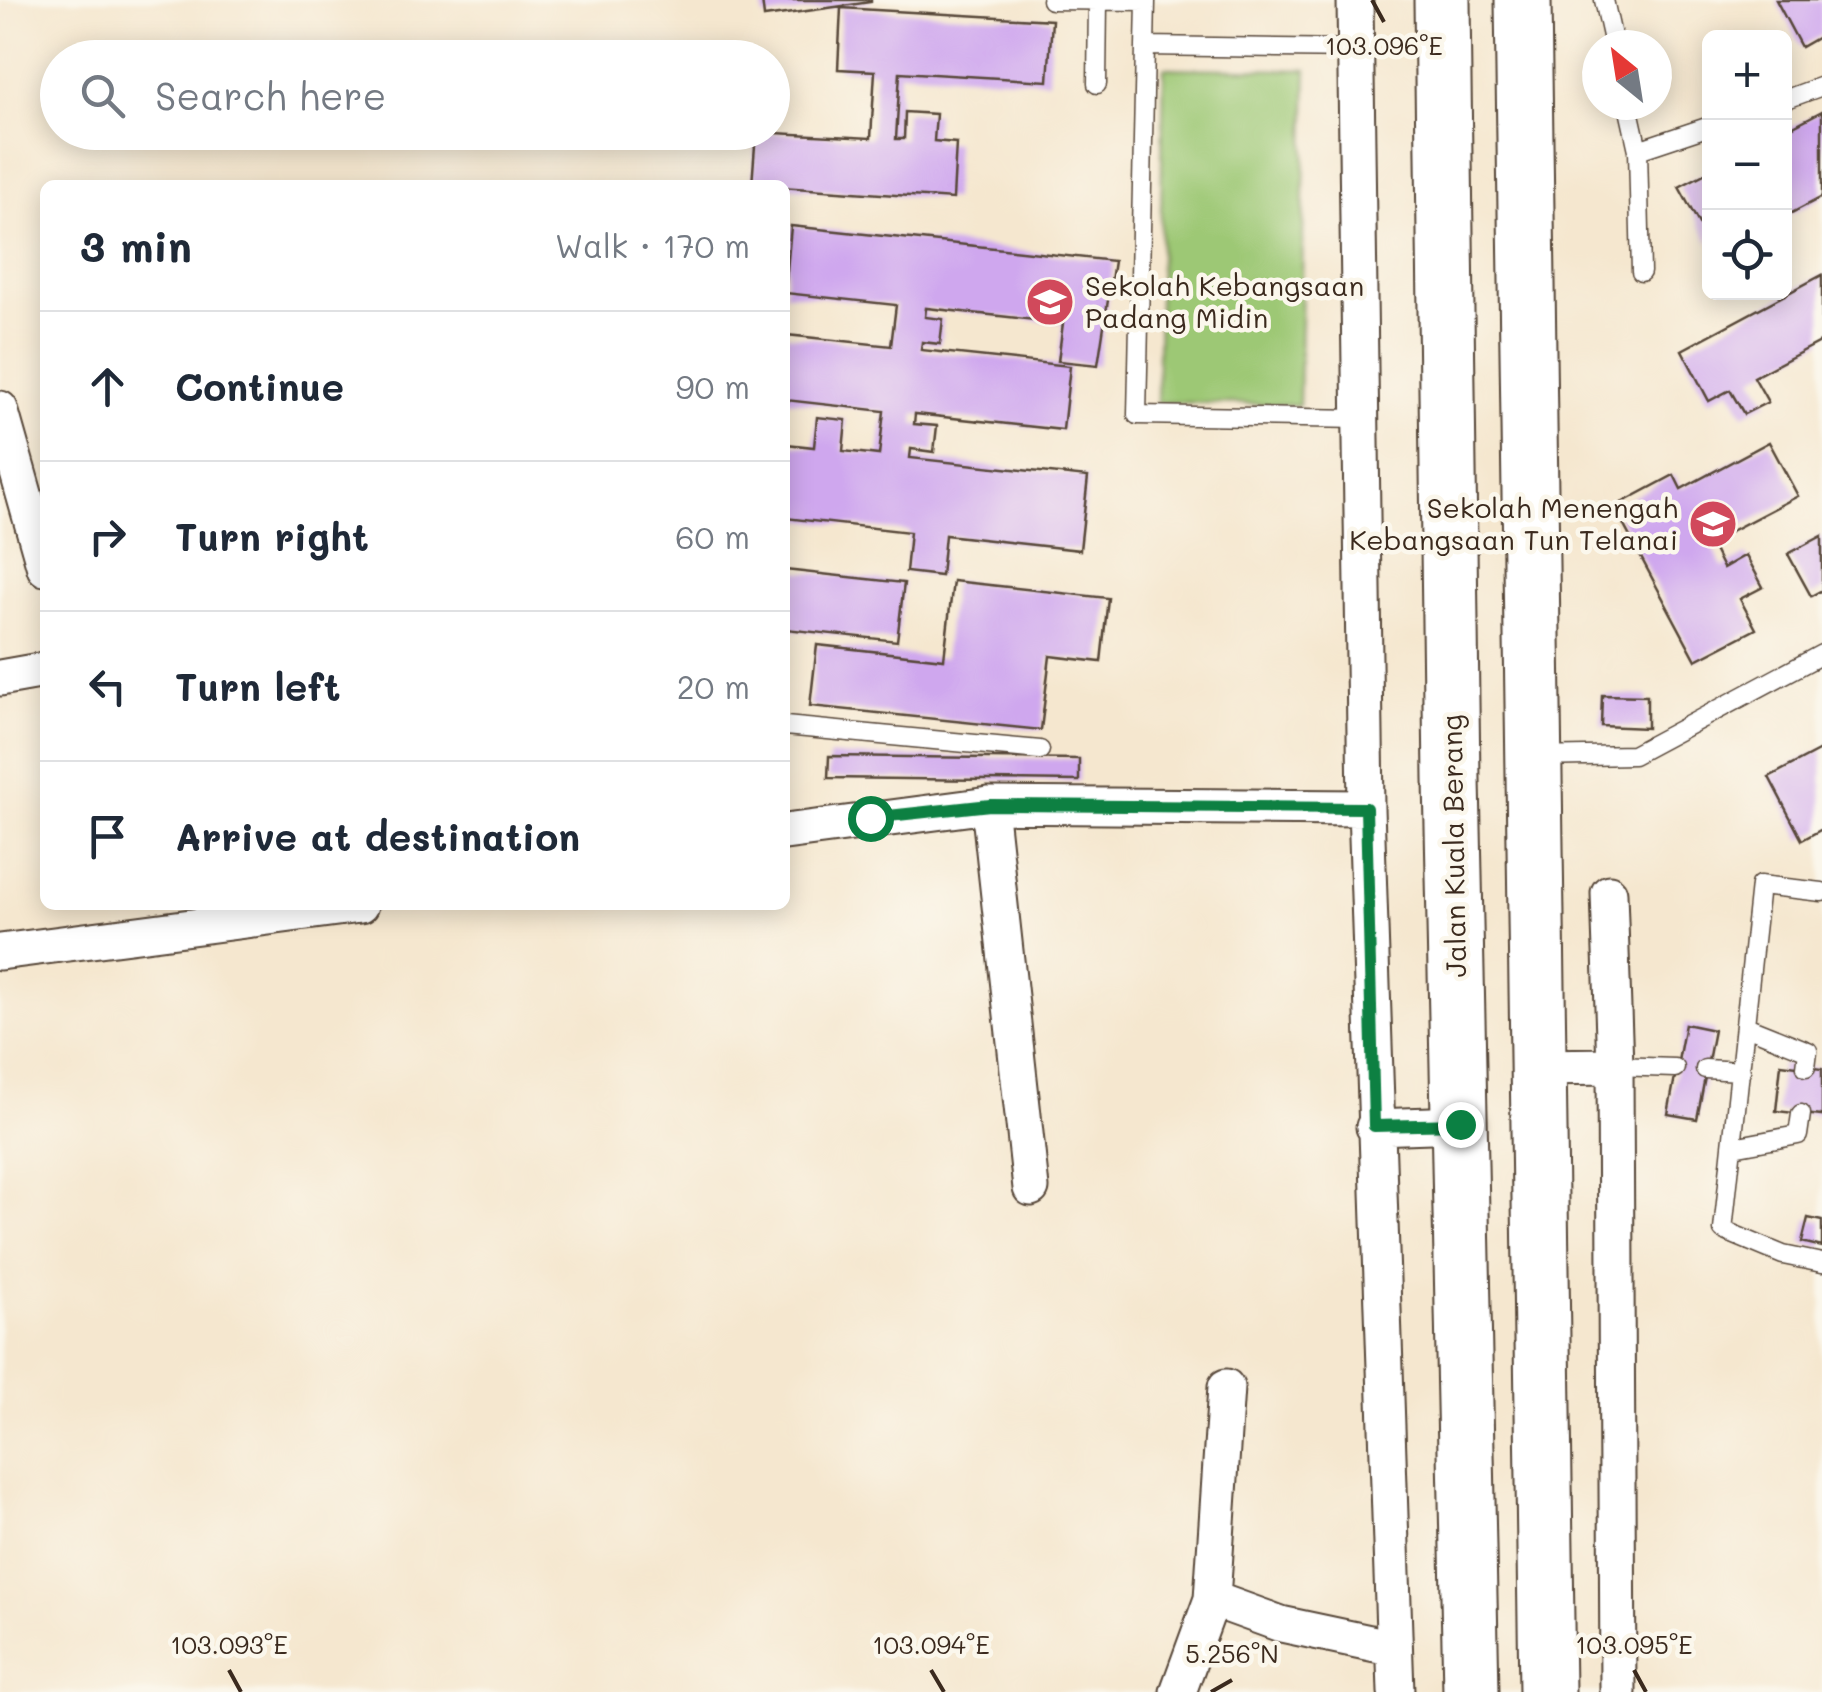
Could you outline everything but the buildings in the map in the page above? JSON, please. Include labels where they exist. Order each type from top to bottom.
[{"type":"highway","name":"Jalan Kuala Berang","points":[[1442,0],[1471,1692]]},
{"type":"highway","points":[[1524,0],[1547,1692]]},
{"type":"street","points":[[1355,0],[1366,808],[1396,1692]]},
{"type":"street","points":[[0,409],[40,550]]},
{"type":"street","points":[[0,678],[40,671]]},
{"type":"street","points":[[790,831],[990,805],[1366,808]]},
{"type":"street","points":[[990,805],[1030,1188]]},
{"type":"street","points":[[1609,893],[1615,1066],[1618,1692]]},
{"type":"street","points":[[0,952],[322,910]]},
{"type":"street","points":[[1536,1067],[1615,1066]]},
{"type":"street","points":[[1374,1126],[1460,1124]]},
{"type":"street","points":[[1178,1692],[1212,1600],[1226,1388]]},
{"type":"street","points":[[1212,1600],[1281,1624],[1394,1648]]},
{"type":"lane","points":[[1051,0],[1146,1],[1138,416],[1360,419]]},
{"type":"lane","points":[[1604,0],[1611,30]]},
{"type":"lane","points":[[1097,84],[1098,1]]},
{"type":"lane","points":[[1145,46],[1355,49]]},
{"type":"lane","points":[[1792,98],[1820,92]]},
{"type":"lane","points":[[1631,120],[1638,150],[1641,272]]},
{"type":"lane","points":[[1638,150],[1702,129]]},
{"type":"lane","points":[[1532,757],[1633,755],[1822,654]]},
{"type":"lane","points":[[790,726],[1040,750]]},
{"type":"lane","points":[[1822,892],[1760,885],[1723,1230],[1783,1255],[1822,1263]]},
{"type":"lane","points":[[1746,1026],[1808,1051],[1806,1067]]},
{"type":"lane","points":[[1615,1066],[1675,1068]]},
{"type":"lane","points":[[1705,1069],[1742,1071]]},
{"type":"lane","points":[[1732,1147],[1798,1136],[1801,1114]]},
{"type":"green space","points":[[1164,68],[1307,70],[1299,405],[1157,402]]},
{"type":"place","name":"Sekolah Kebangsaan Padang Midin","points":[[1050,302]]},
{"type":"place","name":"Sekolah Menengah Kebangsaan Tun Telanai","points":[[1713,524]]},
{"type":"route","points":[[870,818],[990,805],[1366,808],[1374,1126],[1460,1124]]}]
